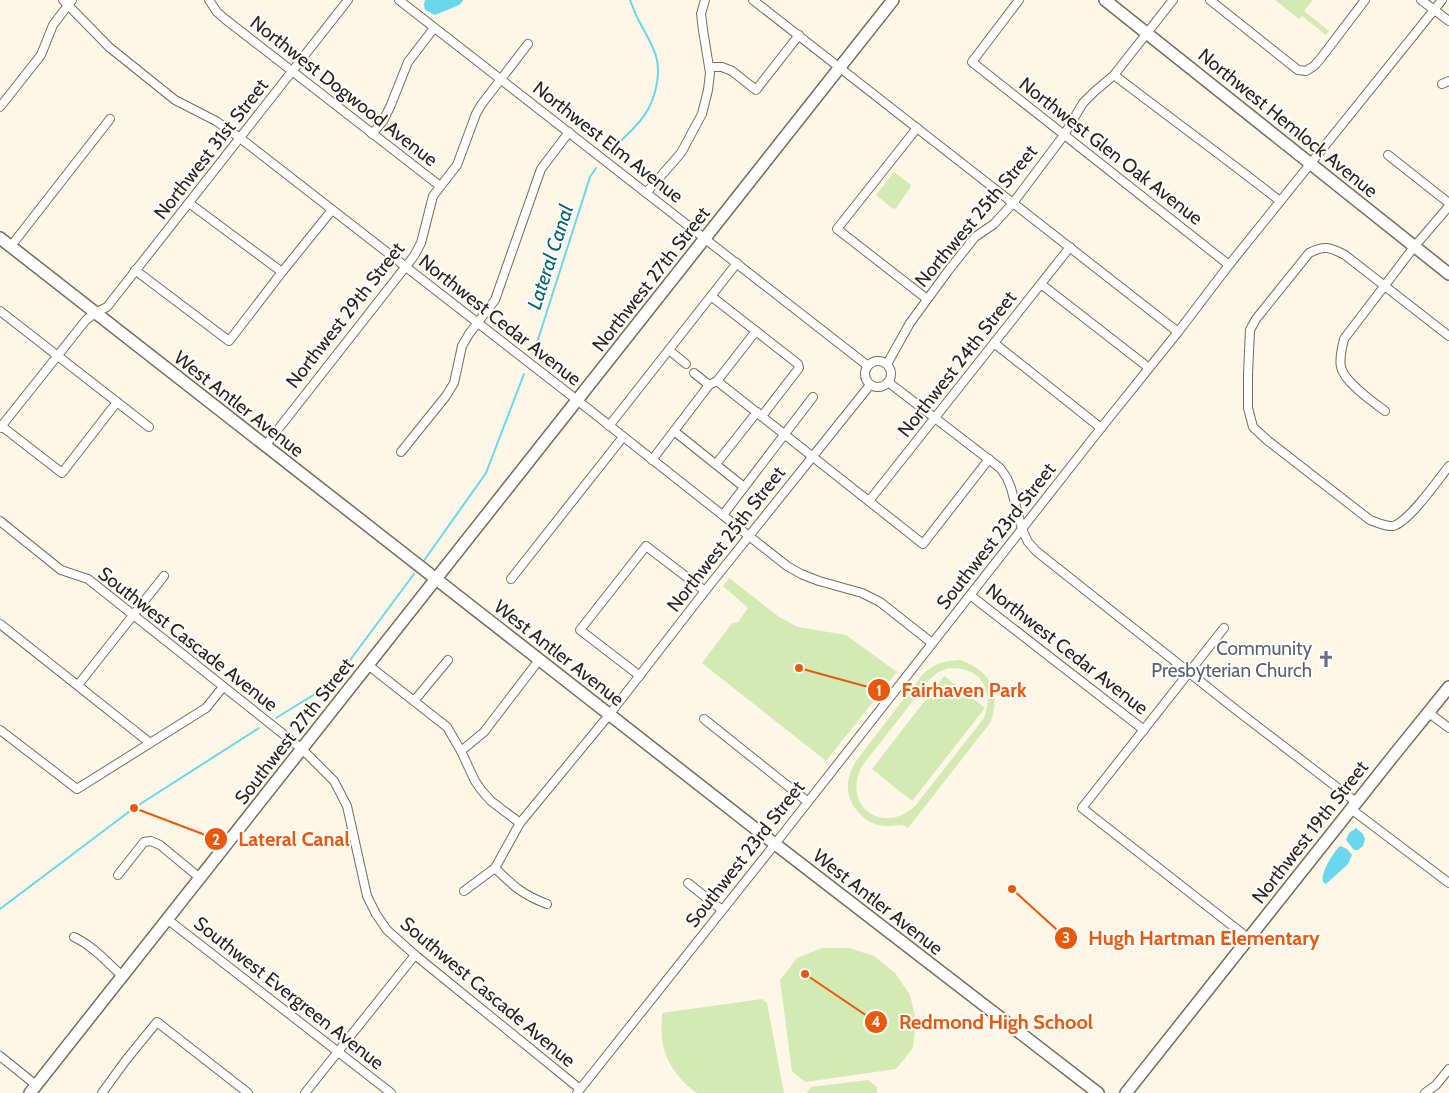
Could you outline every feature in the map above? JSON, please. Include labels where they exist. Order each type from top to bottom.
[{"type":"street","name":"Northwest Dogwood Avenue","points":[[209,0],[221,16],[440,186]]},
{"type":"street","name":"Northwest 31st Street","points":[[1,426],[86,320],[107,307],[348,0]]},
{"type":"street","name":"Northwest Elm Avenue","points":[[399,0],[868,366]]},
{"type":"street","points":[[646,193],[682,153],[702,114],[708,90],[709,68],[702,14],[705,0]]},
{"type":"street","points":[[754,0],[1178,332]]},
{"type":"street","name":"Northwest 27th Street","points":[[436,579],[893,0]]},
{"type":"street","name":"Northwest Glen Oak Avenue","points":[[1018,0],[972,62],[1229,265]]},
{"type":"street","name":"Northwest Hemlock Avenue","points":[[1104,0],[1449,274]]},
{"type":"street","name":"Northwest 25th Street","points":[[887,364],[927,299],[975,237],[994,224],[1013,203],[1064,135],[1083,103],[1114,75],[1173,0]]},
{"type":"street","points":[[1210,0],[1298,70],[1306,71],[1321,58],[1365,0]]},
{"type":"street","points":[[1421,0],[1449,21]]},
{"type":"street","name":"Southwest 23rd Street","points":[[578,1091],[808,802],[1229,265],[1442,0]]},
{"type":"street","points":[[0,106],[41,56],[53,25],[68,2]]},
{"type":"street","name":"Northwest Cedar Avenue","points":[[68,2],[109,47],[175,100],[216,121],[240,138],[787,566],[801,574],[862,593],[880,602],[932,643]]},
{"type":"street","points":[[372,134],[383,121],[408,62],[434,28]]},
{"type":"street","points":[[709,68],[722,67],[732,71],[756,90],[799,35]]},
{"type":"street","name":"Northwest 29th Street","points":[[265,446],[414,256],[433,196],[457,165],[476,114],[528,44]]},
{"type":"street","points":[[1114,75],[1280,201]]},
{"type":"street","points":[[11,246],[110,119]]},
{"type":"street","points":[[917,128],[837,230],[927,299]]},
{"type":"street","points":[[401,452],[446,396],[454,383],[462,346],[495,300],[541,169],[569,132]]},
{"type":"street","points":[[1385,411],[1354,387],[1341,368],[1341,351],[1344,339],[1449,204],[1388,155]]},
{"type":"street","points":[[188,203],[282,272]]},
{"type":"street","points":[[136,270],[229,341],[332,210]]},
{"type":"street","name":"West Antler Avenue","points":[[0,238],[774,844],[1098,1093]]},
{"type":"street","name":"Northwest 24th Street","points":[[869,501],[1070,247]]},
{"type":"street","points":[[1449,336],[1345,255],[1331,248],[1318,248],[1309,254],[1256,319],[1250,330],[1248,408],[1253,427],[1267,440],[1370,520],[1392,526],[1402,521],[1410,514],[1449,466]]},
{"type":"street","points":[[609,426],[736,263]]},
{"type":"street","points":[[1040,284],[1149,368]]},
{"type":"street","points":[[711,296],[798,364],[799,368],[716,464]]},
{"type":"street","points":[[0,311],[149,427]]},
{"type":"street","points":[[652,460],[756,331]]},
{"type":"street","points":[[994,343],[1101,428]]},
{"type":"street","points":[[669,350],[686,364]]},
{"type":"street","points":[[879,361],[887,364],[891,371],[888,382],[882,387],[870,385],[866,378],[868,366],[879,361]]},
{"type":"street","points":[[694,373],[713,383],[759,414],[924,544],[989,460]]},
{"type":"street","points":[[888,382],[1000,468],[1011,488],[1022,529],[1028,542],[1036,551],[1189,672],[1449,884]]},
{"type":"street","name":"Northwest 25th Street","points":[[495,868],[520,823],[609,715],[870,385]]},
{"type":"street","points":[[723,515],[813,397]]},
{"type":"street","points":[[1,426],[62,473],[117,402]]},
{"type":"street","points":[[674,432],[744,487]]},
{"type":"street","points":[[511,579],[623,437]]},
{"type":"street","name":"Southwest Cascade Avenue","points":[[0,521],[61,570],[88,579],[302,749],[334,781],[347,806],[367,896],[387,930],[578,1091]]},
{"type":"street","points":[[640,676],[580,630],[646,546],[705,592]]},
{"type":"street","points":[[78,685],[164,576]]},
{"type":"street","name":"Southwest 27th Street","points":[[33,1089],[436,579]]},
{"type":"street","name":"Northwest Cedar Avenue","points":[[970,594],[1144,730]]},
{"type":"street","points":[[0,624],[150,743]]},
{"type":"street","points":[[1224,628],[1082,808],[1248,938]]},
{"type":"street","points":[[414,701],[448,660]]},
{"type":"street","points":[[461,751],[484,732],[539,660]]},
{"type":"street","points":[[368,665],[447,727],[482,791],[491,801],[520,823]]},
{"type":"street","points":[[0,730],[77,789],[206,708],[223,687]]},
{"type":"street","name":"Northwest 19th Street","points":[[1126,1093],[1449,687]]},
{"type":"street","points":[[1429,713],[1449,728]]},
{"type":"street","points":[[704,719],[808,802]]},
{"type":"street","points":[[118,875],[144,842],[151,841],[160,845],[200,878]]},
{"type":"street","points":[[464,891],[495,868],[513,886],[529,897],[547,904]]},
{"type":"street","points":[[688,883],[722,910]]},
{"type":"street","name":"Southwest Evergreen Avenue","points":[[167,919],[391,1093]]},
{"type":"street","points":[[74,937],[85,942],[122,976]]},
{"type":"street","points":[[305,1093],[415,955]]},
{"type":"street","points":[[102,1093],[157,1022],[248,1093]]},
{"type":"street","points":[[0,1056],[33,1089]]},
{"type":"street","points":[[1425,1093],[1436,1085],[1449,1069]]},
{"type":"green space","points":[[1275,0],[1313,0],[1304,11],[1329,31],[1326,35],[1302,16],[1299,19]]},
{"type":"green space","points":[[894,172],[911,185],[896,208],[893,209],[876,195]]},
{"type":"green space","points":[[729,578],[779,617],[798,627],[846,635],[897,672],[826,761],[702,663],[732,623],[738,622],[748,608],[723,586]]},
{"type":"green space","points":[[960,660],[979,670],[991,684],[995,702],[990,723],[908,828],[902,825],[882,826],[873,823],[860,814],[850,800],[848,783],[853,766],[923,674],[936,665]],"holes":[[[949,668],[969,671],[977,676],[986,689],[988,698],[984,718],[916,805],[903,814],[891,818],[879,817],[869,812],[861,804],[857,793],[857,780],[862,766],[930,679],[938,672]]]},
{"type":"green space","points":[[944,676],[985,708],[912,801],[872,769]]},
{"type":"green space","points":[[822,948],[849,948],[874,956],[895,973],[910,995],[916,1021],[913,1048],[896,1069],[805,1082],[792,1071],[780,980],[797,958]]},
{"type":"green space","points":[[762,999],[767,1003],[784,1093],[697,1093],[690,1088],[673,1069],[665,1053],[662,1034],[662,1013]]},
{"type":"green space","points":[[868,1080],[877,1087],[877,1093],[806,1093],[811,1087]]},
{"type":"water","points":[[425,0],[463,1],[459,5],[435,15],[425,10]]},
{"type":"water","points":[[1356,828],[1363,834],[1365,839],[1363,846],[1358,850],[1354,850],[1346,840],[1349,833]]},
{"type":"water","points":[[1340,846],[1347,849],[1352,855],[1348,864],[1326,884],[1323,882],[1325,868]]},
{"type":"waterway","name":"Lateral Canal","points":[[611,151],[640,121],[649,107],[656,90],[658,72],[656,56],[630,0]]},
{"type":"waterway","name":"Lateral Canal","points":[[533,355],[590,177],[596,168]]},
{"type":"waterway","name":"Lateral Canal","points":[[423,562],[486,473],[524,374]]},
{"type":"waterway","name":"Lateral Canal","points":[[276,718],[333,683],[414,574]]},
{"type":"waterway","name":"Lateral Canal","points":[[0,909],[134,808],[259,728]]},
{"type":"place","name":"Community Presbyterian Church","points":[[1326,659]]},
{"type":"place","name":"Fairhaven Park","points":[[799,668]]},
{"type":"place","name":"Lateral Canal","points":[[134,808]]},
{"type":"place","name":"Hugh Hartman Elementary","points":[[1012,889]]},
{"type":"place","name":"Redmond High School","points":[[805,974]]}]
